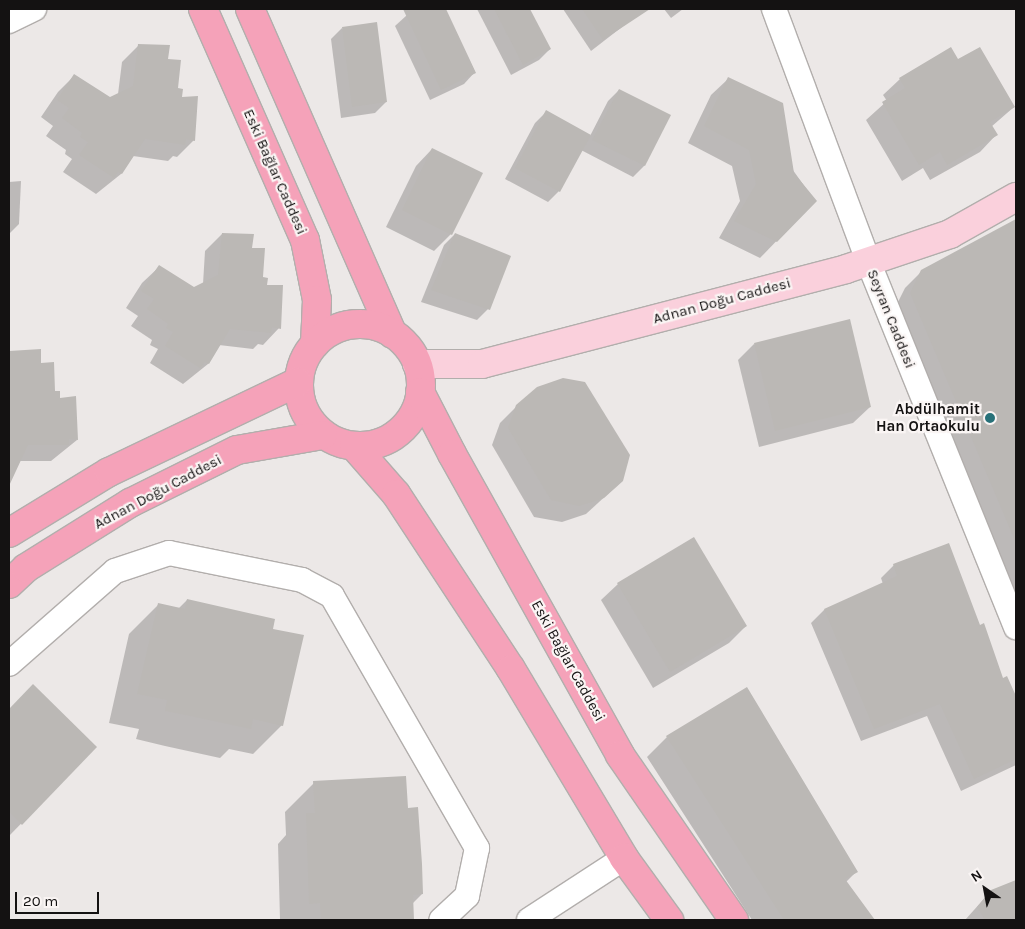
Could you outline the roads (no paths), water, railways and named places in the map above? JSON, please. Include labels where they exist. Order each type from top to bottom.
[{"type":"main road","name":"Eski Bağlar Caddesi","points":[[204,9],[305,240],[317,300],[315,344]]},
{"type":"main road","points":[[250,9],[393,334]]},
{"type":"main road","points":[[354,446],[385,441],[398,432],[409,421],[420,392],[417,364],[408,347],[393,334],[374,326],[352,324],[332,331],[315,344],[304,361],[298,382],[301,402],[309,420],[323,434],[354,446],[396,494],[511,669],[624,858],[669,920]]},
{"type":"main road","points":[[9,533],[109,472],[298,382]]},
{"type":"main road","name":"Eski Bağlar Caddesi","points":[[420,392],[452,454],[620,755],[734,920]]},
{"type":"main road","name":"Adnan Doğu Caddesi","points":[[9,584],[26,568],[130,504],[237,450],[323,434]]},
{"type":"street","points":[[9,21],[34,9]]},
{"type":"street","name":"Seyran Caddesi","points":[[774,9],[868,261],[1016,627]]},
{"type":"street","name":"Adnan Doğu Caddesi","points":[[417,364],[482,364],[868,261],[950,234],[1016,197]]},
{"type":"street","points":[[9,664],[114,571],[169,553],[302,580],[332,596],[477,848],[467,896],[441,920]]},
{"type":"street","points":[[529,920],[624,858]]},
{"type":"place","name":"Abdülhamit Han Ortaokulu","points":[[990,418]]}]
